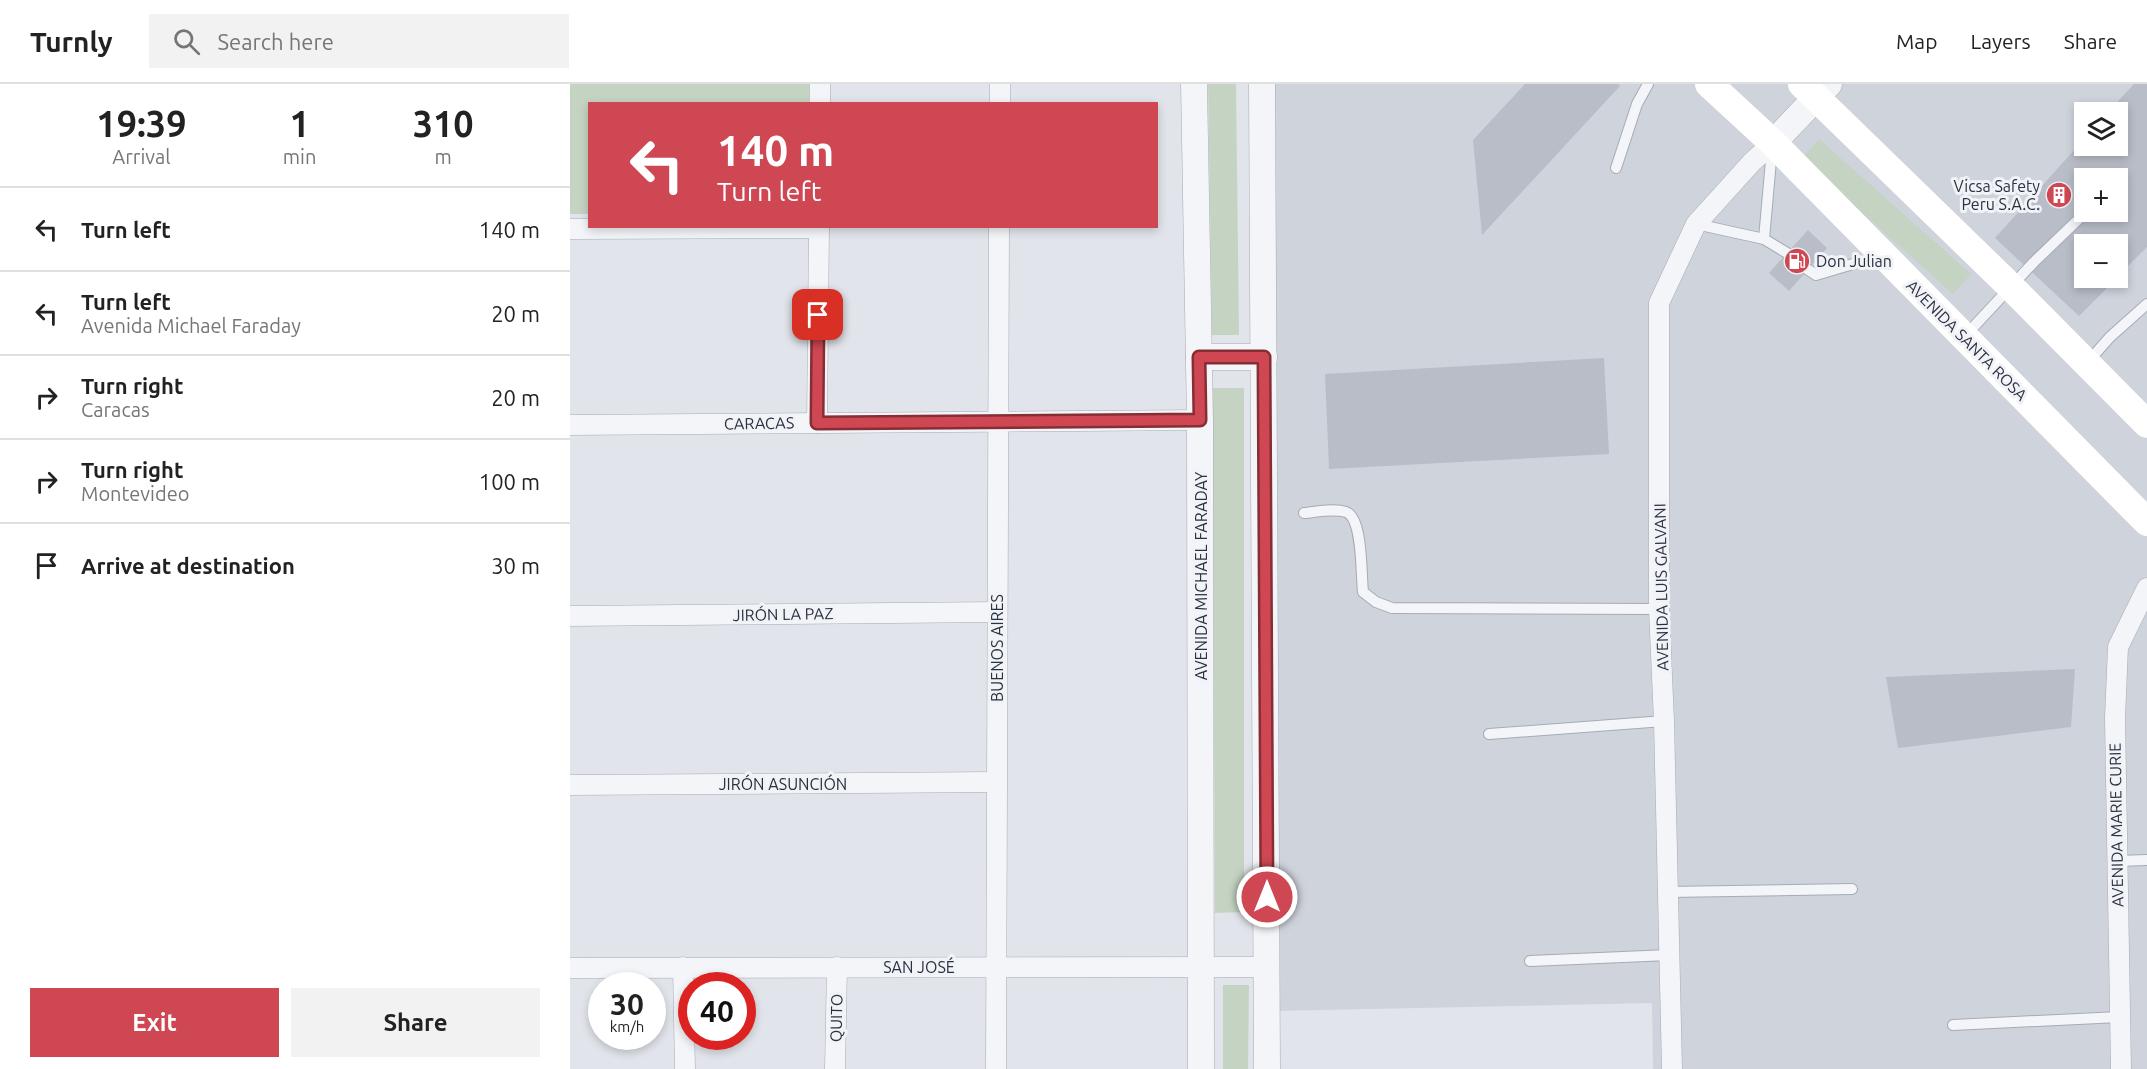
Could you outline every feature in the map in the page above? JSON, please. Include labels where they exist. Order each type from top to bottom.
[{"type":"main road","name":"AVENIDA SANTA ROSA","points":[[1709,84],[1773,143],[2147,522]]},
{"type":"main road","points":[[1816,89],[2147,424]]},
{"type":"street","points":[[820,84],[820,102]]},
{"type":"street","points":[[1000,84],[1000,102]]},
{"type":"street","name":"AVENIDA MICHAEL FARADAY","points":[[1194,84],[1200,420],[1201,1069]]},
{"type":"street","points":[[1262,84],[1266,1069]]},
{"type":"street","points":[[1773,143],[1816,89]]},
{"type":"street","name":"AVENIDA LUIS GALVANI","points":[[1672,1069],[1664,722],[1659,609],[1659,303],[1696,224],[1752,162],[1773,143]]},
{"type":"street","points":[[570,229],[694,228]]},
{"type":"street","points":[[817,423],[819,228]]},
{"type":"street","name":"BUENOS AIRES","points":[[996,1069],[999,228]]},
{"type":"street","points":[[1199,357],[1264,357]]},
{"type":"street","name":"CARACAS","points":[[570,425],[1200,420]]},
{"type":"street","name":"AVENIDA MARIE CURIE","points":[[2121,1069],[2115,718],[2118,647],[2147,588]]},
{"type":"street","name":"JIRÓN LA PAZ","points":[[570,616],[997,612]]},
{"type":"street","name":"JIRÓN ASUNCIÓN","points":[[570,785],[996,782]]},
{"type":"street","points":[[683,967],[685,1069]]},
{"type":"street","name":"QUITO","points":[[835,1069],[837,967]]},
{"type":"street","name":"SAN JOSÉ","points":[[570,968],[1267,967]]},
{"type":"lane","points":[[1616,168],[1637,104],[1648,84]]},
{"type":"lane","points":[[1764,239],[1773,143]]},
{"type":"lane","points":[[1964,336],[2076,222]]},
{"type":"lane","points":[[1696,224],[1764,239],[1787,253]]},
{"type":"lane","points":[[1807,269],[1816,275],[1882,255]]},
{"type":"lane","points":[[2087,363],[2110,337],[2147,304]]},
{"type":"lane","points":[[1304,513],[1344,512],[1352,516],[1358,529],[1363,592],[1376,602],[1392,608],[1659,609]]},
{"type":"lane","points":[[1489,734],[1664,722]]},
{"type":"lane","points":[[2117,861],[2147,860]]},
{"type":"lane","points":[[1668,892],[1852,889]]},
{"type":"lane","points":[[1530,961],[1669,955]]},
{"type":"lane","points":[[1953,1025],[2120,1017]]},
{"type":"shaded area","points":[[1270,84],[2147,84],[2147,1069],[1653,1069],[1652,1003],[1274,1011]]},
{"type":"green space","points":[[570,84],[809,84],[809,102],[588,102],[588,214],[570,214]]},
{"type":"green space","points":[[1208,84],[1236,84],[1239,335],[1212,335]]},
{"type":"green space","points":[[1819,139],[1971,274],[1953,294],[1802,159]]},
{"type":"green space","points":[[1212,388],[1244,388],[1244,912],[1215,913]]},
{"type":"green space","points":[[1223,985],[1249,985],[1248,1069],[1223,1069]]},
{"type":"building","points":[[1525,84],[1618,84],[1620,86],[1482,235],[1473,140]]},
{"type":"building","name":"Vicsa Safety Peru S.A.C.","points":[[2134,84],[2147,84],[2147,247],[2128,266],[2128,234],[2074,234],[2074,288],[2107,288],[2079,316],[1995,238],[2074,150],[2074,156],[2128,156],[2128,102],[2117,102]]},
{"type":"building","name":"Don Julian","points":[[1808,230],[1827,248],[1789,291],[1769,273]]},
{"type":"building","points":[[1604,358],[1609,454],[1329,469],[1325,374]]},
{"type":"building","points":[[2075,669],[2071,727],[1898,748],[1886,677]]},
{"type":"place","name":"Vicsa Safety Peru S.A.C.","points":[[2059,195]]},
{"type":"place","name":"Don Julian","points":[[1797,261]]},
{"type":"route","points":[[818,315],[817,423],[1200,420],[1199,357],[1264,357],[1267,897]]}]
